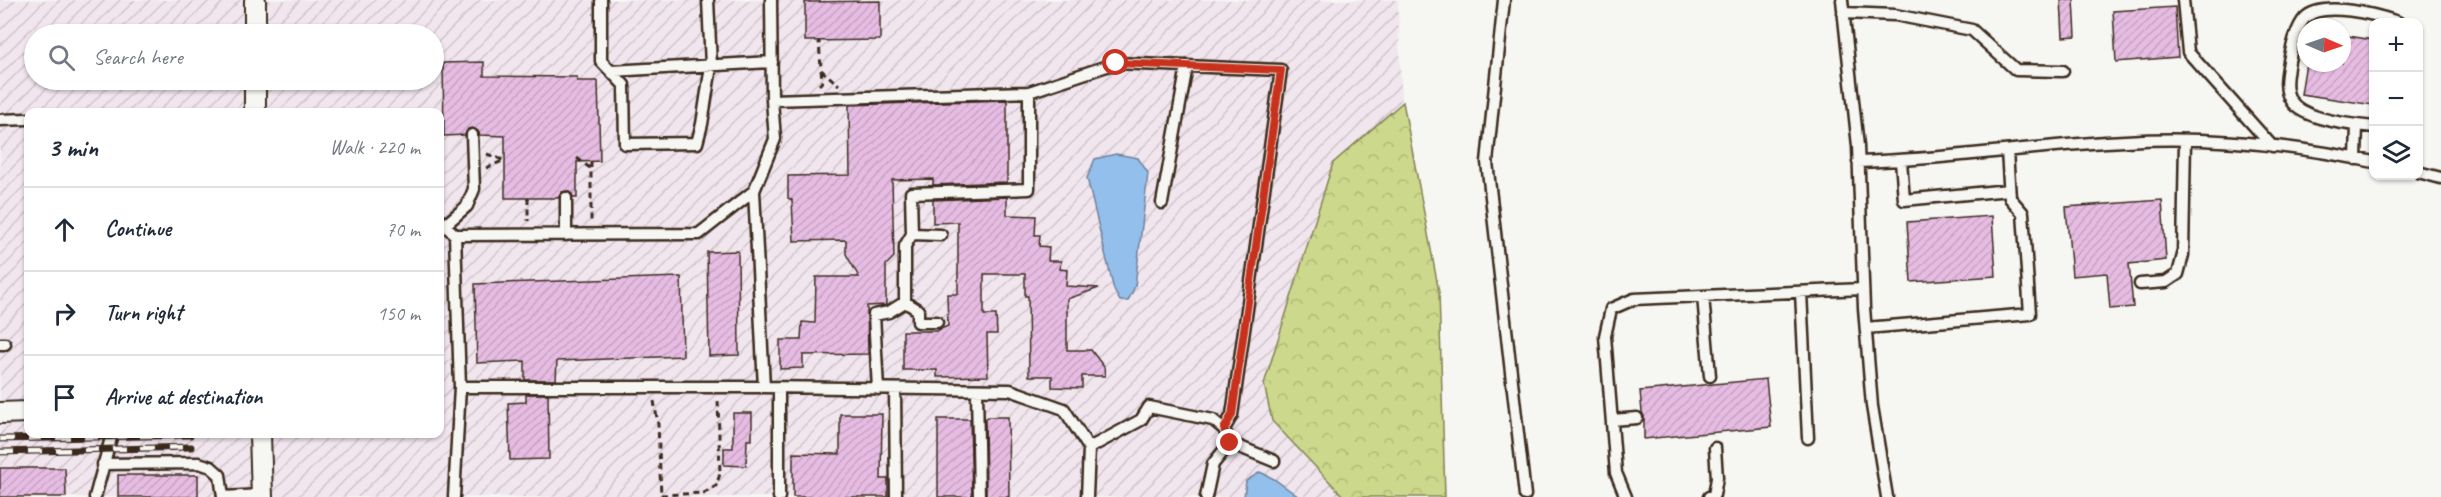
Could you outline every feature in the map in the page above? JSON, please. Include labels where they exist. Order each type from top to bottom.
[{"type":"street","points":[[255,0],[255,24]]},
{"type":"street","points":[[255,90],[255,108]]},
{"type":"street","points":[[0,413],[24,412]]},
{"type":"street","points":[[260,438],[262,496]]},
{"type":"lane","points":[[601,0],[602,61],[624,85],[625,144],[697,143],[711,66],[708,0]]},
{"type":"lane","points":[[764,387],[754,191],[775,138],[772,100],[771,0]]},
{"type":"lane","points":[[1504,0],[1487,162],[1525,495]]},
{"type":"lane","points":[[1842,0],[1858,162],[1863,289],[1872,406],[1887,497]]},
{"type":"lane","points":[[2183,0],[2188,52],[2272,146]]},
{"type":"lane","points":[[2369,127],[2328,120],[2306,112],[2292,102],[2286,82],[2292,46],[2305,17],[2317,10],[2328,8],[2372,13],[2386,18]]},
{"type":"lane","points":[[1844,13],[1895,15],[1972,30],[2016,70],[2063,71]]},
{"type":"lane","points":[[611,71],[772,62]]},
{"type":"lane","points":[[772,100],[1029,92],[1116,63],[1281,70],[1232,415],[1224,429]]},
{"type":"lane","points":[[1162,203],[1187,66]]},
{"type":"lane","points":[[904,302],[905,246],[912,234],[911,193],[1029,189],[1029,92]]},
{"type":"lane","points":[[0,120],[24,120]]},
{"type":"lane","points":[[2356,125],[2356,159]]},
{"type":"lane","points":[[444,221],[467,206],[474,189],[472,135]]},
{"type":"lane","points":[[1858,162],[1901,161],[2126,141],[2185,140],[2272,146],[2369,161]]},
{"type":"lane","points":[[2140,284],[2166,282],[2178,274],[2183,255],[2185,140]]},
{"type":"lane","points":[[1866,328],[2030,314],[2023,213],[2010,198],[2007,151]]},
{"type":"lane","points":[[1901,161],[1904,200],[2010,190]]},
{"type":"lane","points":[[2423,173],[2441,178]]},
{"type":"lane","points":[[455,235],[699,234],[754,191]]},
{"type":"lane","points":[[566,198],[566,235]]},
{"type":"lane","points":[[444,224],[455,235],[460,387],[454,497]]},
{"type":"lane","points":[[912,234],[941,235]]},
{"type":"lane","points":[[1626,497],[1616,473],[1605,336],[1611,309],[1634,299],[1863,289]]},
{"type":"lane","points":[[1802,292],[1808,438]]},
{"type":"lane","points":[[1703,296],[1710,376]]},
{"type":"lane","points":[[904,302],[918,310],[918,322],[938,322]]},
{"type":"lane","points":[[878,389],[874,315],[889,312],[904,302]]},
{"type":"lane","points":[[460,387],[1010,390],[1064,409],[1089,448],[1087,497]]},
{"type":"lane","points":[[779,387],[779,497]]},
{"type":"lane","points":[[895,389],[896,497]]},
{"type":"lane","points":[[977,390],[979,497]]},
{"type":"lane","points":[[1089,448],[1141,420],[1149,407],[1213,420],[1224,429],[1230,443],[1274,461]]},
{"type":"lane","points":[[1612,420],[1637,418]]},
{"type":"lane","points":[[95,497],[111,438]]},
{"type":"lane","points":[[1206,497],[1214,464],[1230,443]]},
{"type":"lane","points":[[1709,497],[1714,495],[1717,478],[1715,448]]},
{"type":"lane","points":[[103,464],[199,463],[211,467],[220,475],[223,497],[262,496]]},
{"type":"path","points":[[805,99],[822,82],[819,41]]},
{"type":"path","points":[[472,149],[505,160],[473,173]]},
{"type":"path","points":[[577,158],[591,170]]},
{"type":"path","points":[[591,162],[591,224]]},
{"type":"path","points":[[528,198],[528,225]]},
{"type":"path","points":[[651,387],[658,424],[661,496],[704,493],[716,486],[720,474],[718,387]]},
{"type":"shaded area","points":[[0,0],[1398,0],[1415,497],[0,497]]},
{"type":"green space","points":[[1403,102],[1439,292],[1445,497],[1344,497],[1272,421],[1264,384],[1333,163]]},
{"type":"water","points":[[1116,154],[1138,158],[1148,173],[1135,286],[1128,301],[1120,301],[1114,290],[1087,178],[1095,159]]},
{"type":"water","points":[[1260,472],[1299,497],[1244,497],[1246,481]]},
{"type":"building","points":[[2061,0],[2074,0],[2076,36],[2063,37]]},
{"type":"building","points":[[880,1],[880,40],[805,41],[805,2]]},
{"type":"building","points":[[2175,7],[2178,57],[2116,62],[2113,11]]},
{"type":"building","points":[[2351,36],[2369,39],[2369,104],[2301,94],[2305,72],[2351,72]]},
{"type":"building","points":[[484,62],[484,76],[577,77],[577,81],[598,81],[600,161],[577,162],[577,198],[573,198],[572,194],[567,191],[562,192],[558,198],[505,198],[505,136],[480,135],[472,128],[468,129],[465,135],[444,136],[444,63]]},
{"type":"building","points":[[1007,100],[1007,182],[933,185],[933,179],[892,180],[894,257],[886,265],[886,305],[867,306],[868,354],[803,355],[803,368],[780,369],[780,340],[801,340],[802,322],[815,323],[816,277],[859,277],[846,254],[846,240],[794,241],[792,200],[788,198],[788,176],[850,175],[849,105]]},
{"type":"building","points":[[1007,197],[1007,215],[1036,216],[1035,235],[1040,235],[1039,246],[1049,247],[1048,261],[1061,261],[1060,269],[1067,270],[1066,286],[1099,288],[1067,299],[1067,350],[1091,350],[1104,367],[1105,376],[1082,376],[1082,388],[1052,387],[1052,376],[1029,376],[1028,296],[1025,296],[1025,274],[984,274],[984,315],[996,315],[997,334],[987,334],[988,376],[937,377],[937,370],[903,370],[903,331],[936,331],[948,326],[947,294],[958,294],[958,222],[933,223],[933,200]]},
{"type":"building","points":[[2162,200],[2166,260],[2129,264],[2133,307],[2110,309],[2107,273],[2072,276],[2066,207]]},
{"type":"building","points":[[1992,216],[1996,276],[1911,282],[1907,222]]},
{"type":"building","points":[[738,251],[739,355],[709,356],[707,252]]},
{"type":"building","points":[[681,277],[683,356],[557,361],[556,380],[525,380],[525,361],[477,363],[475,284]]},
{"type":"building","points":[[1766,379],[1771,427],[1644,439],[1644,417],[1640,391]]},
{"type":"building","points":[[526,394],[548,394],[549,459],[510,460],[508,403],[526,402]]},
{"type":"building","points":[[733,413],[752,413],[752,440],[747,440],[746,466],[724,465],[724,448],[733,448]]},
{"type":"building","points":[[840,414],[882,414],[881,479],[888,479],[888,497],[793,497],[793,453],[840,454]]},
{"type":"building","points":[[1008,417],[1009,497],[986,497],[985,419]]},
{"type":"building","points":[[938,419],[970,419],[972,497],[938,497]]},
{"type":"building","points":[[0,468],[65,468],[66,497],[0,497]]},
{"type":"building","points":[[118,475],[198,475],[198,497],[118,497]]},
{"type":"railway","points":[[0,439],[48,438]]},
{"type":"railway","points":[[0,452],[191,447]]},
{"type":"route","points":[[1116,63],[1281,70],[1232,415],[1224,429],[1230,443]]}]
